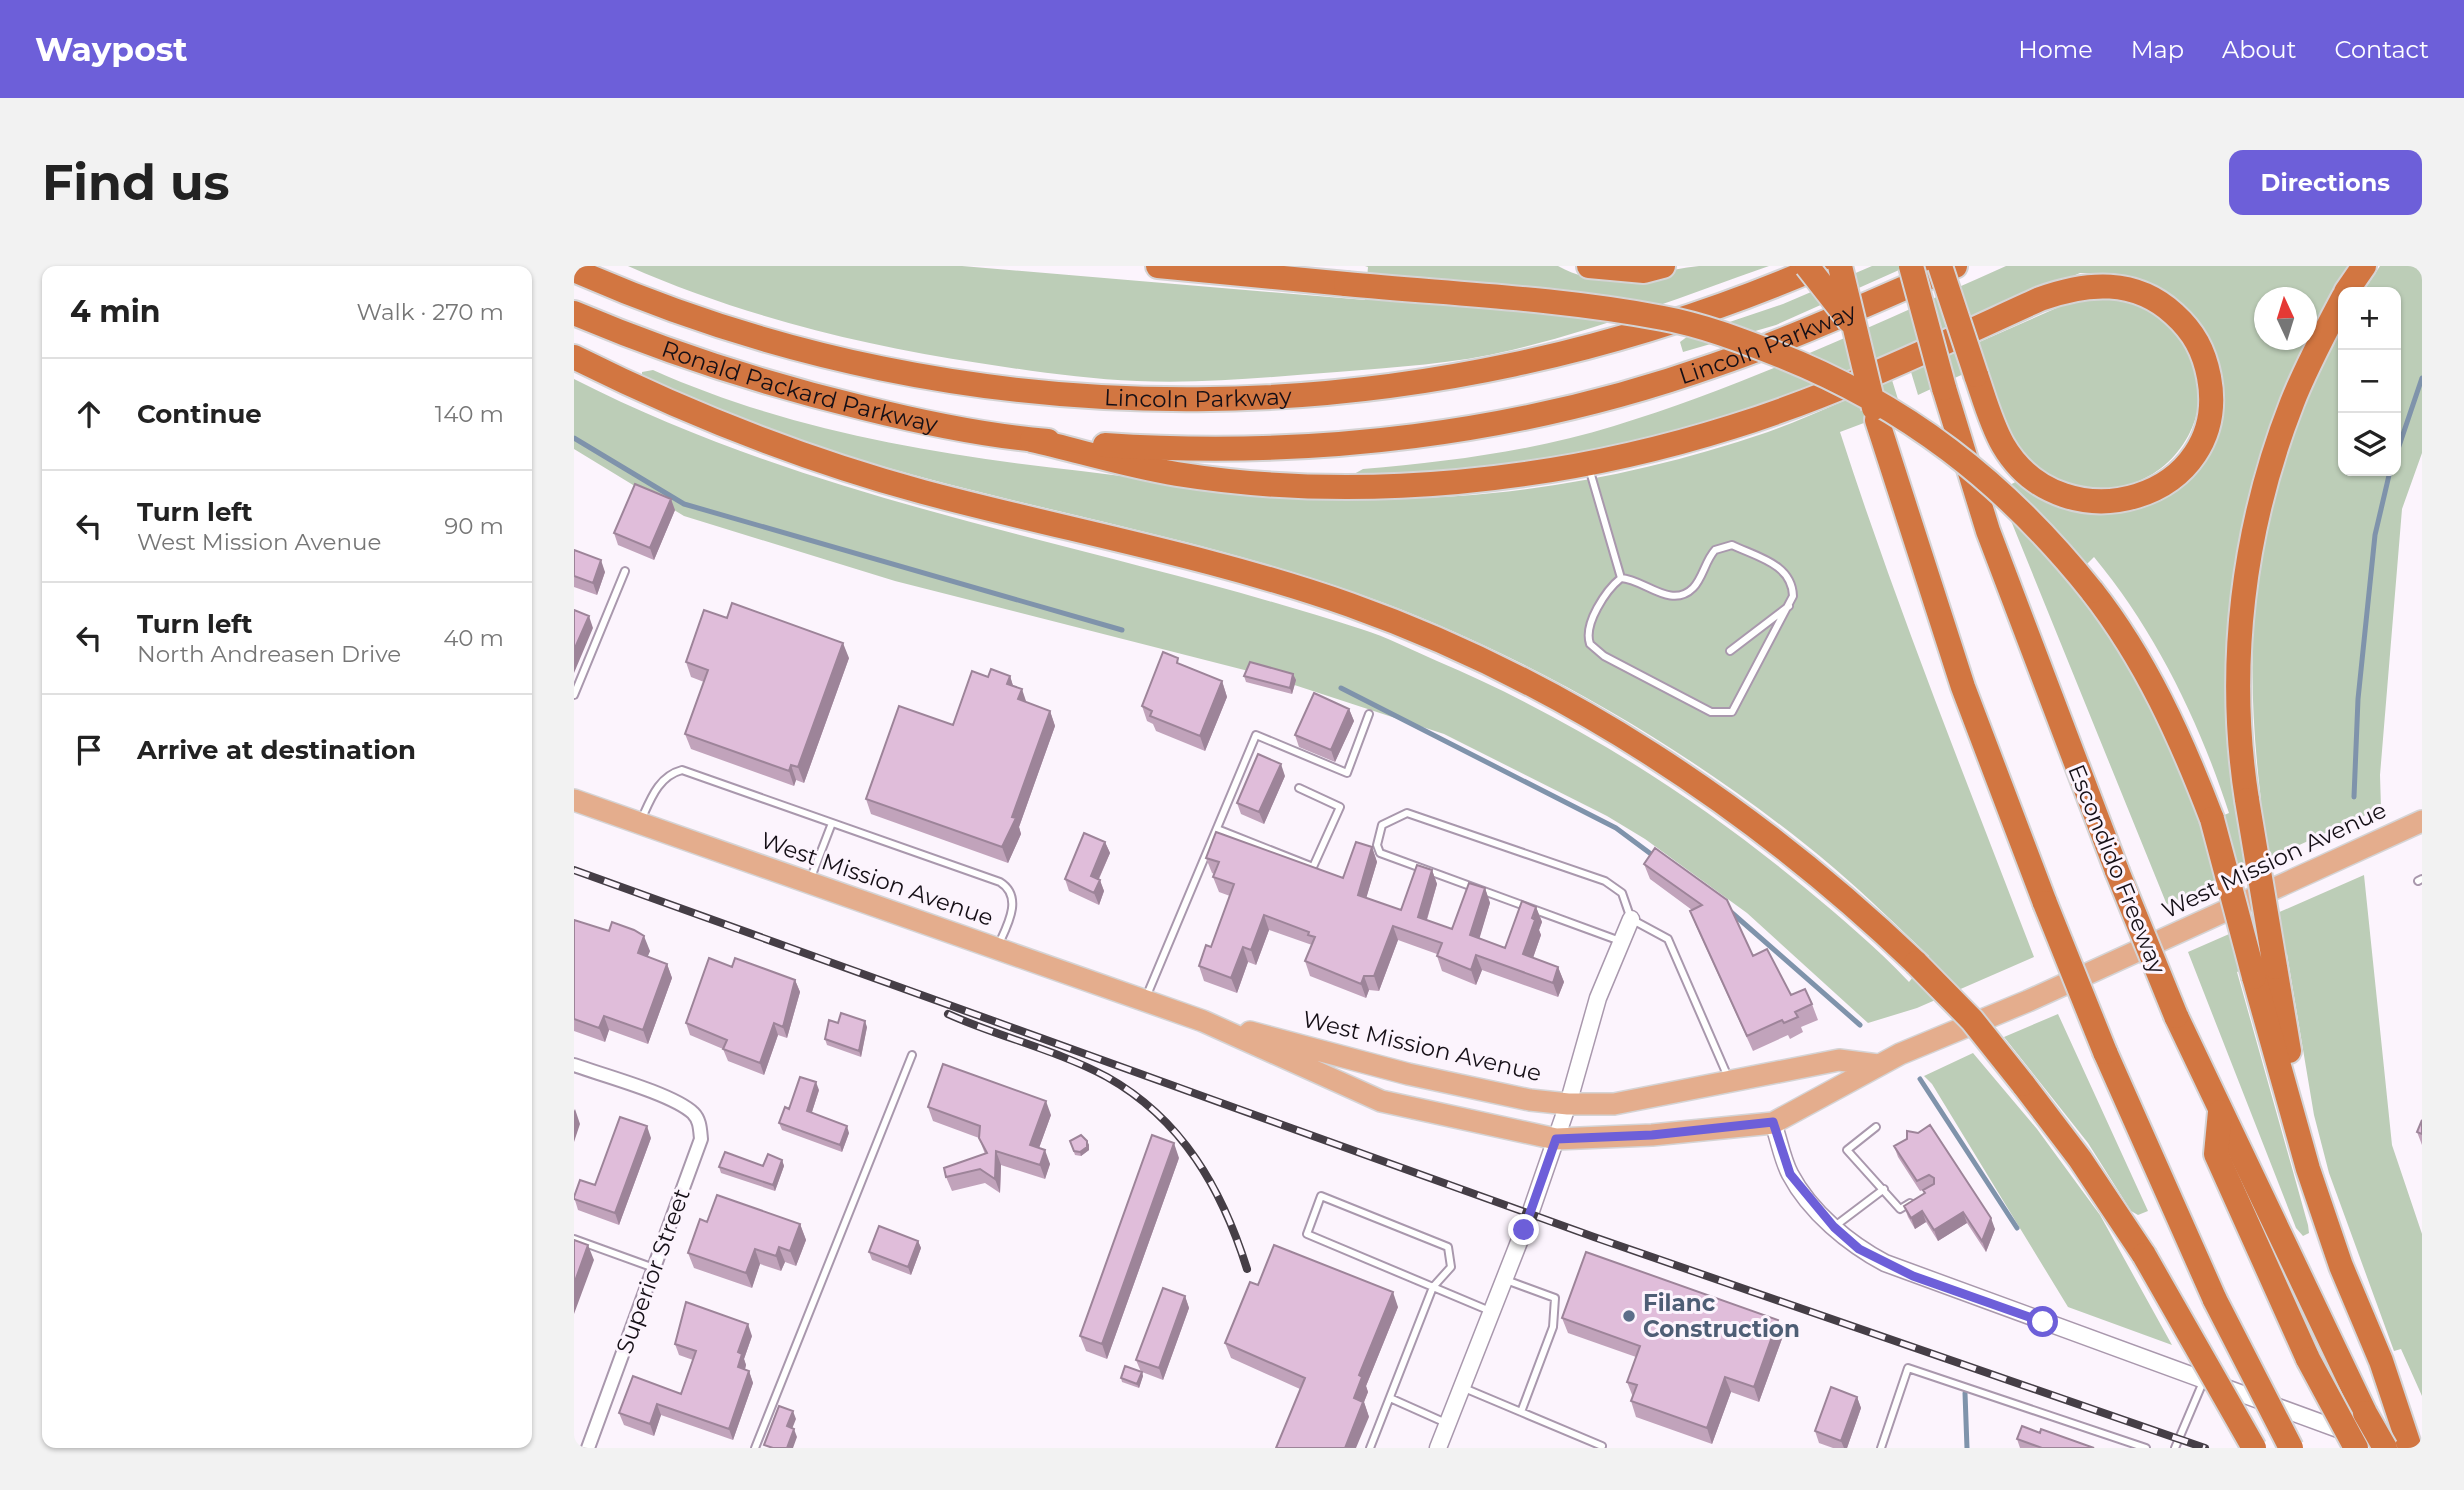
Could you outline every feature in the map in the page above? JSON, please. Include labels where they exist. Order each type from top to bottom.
[{"type":"highway","points":[[1158,266],[1591,307],[1664,318],[1724,333],[1806,365],[1867,395],[1931,434],[2006,494],[2062,552],[2121,628],[2178,735],[2212,819],[2264,972],[2308,1169],[2341,1266],[2381,1362],[2410,1448]]},
{"type":"highway","points":[[1589,266],[1644,271],[1662,266]]},
{"type":"highway","points":[[1807,266],[1855,327]]},
{"type":"highway","name":"Lincoln Parkway","points":[[574,270],[640,300],[742,335],[846,362],[948,381],[1032,392],[1175,399],[1340,393],[1505,369],[1661,326],[1821,266]]},
{"type":"highway","points":[[1840,266],[1877,420],[1923,570],[1978,731],[2105,1052],[2215,1300],[2291,1448]]},
{"type":"highway","name":"Escondido Freeway","points":[[1911,266],[1944,388],[1988,531],[2117,871],[2176,1016],[2220,1111],[2385,1448]]},
{"type":"highway","points":[[1032,440],[1176,474],[1271,484],[1371,485],[1474,480],[1588,463],[1652,449],[1745,423],[1797,405],[2040,299],[2070,288],[2108,285],[2143,292],[2166,306],[2191,329],[2205,358],[2212,396],[2207,433],[2190,462],[2160,487],[2125,500],[2094,503],[2063,496],[2032,477],[2004,446],[1976,375],[1940,266]]},
{"type":"highway","name":"Lincoln Parkway","points":[[1032,440],[1173,449],[1246,450],[1392,440],[1495,423],[1639,390],[1715,365],[1955,266]]},
{"type":"highway","points":[[2349,287],[2364,266]]},
{"type":"highway","points":[[2264,972],[2238,717],[2238,652],[2245,577],[2255,520],[2292,401],[2338,308]]},
{"type":"highway","name":"Ronald Packard Parkway","points":[[574,313],[657,347],[780,388],[905,418],[1032,440]]},
{"type":"highway","points":[[574,357],[702,417],[816,460],[924,492],[1245,573],[1347,604],[1411,629],[1559,699],[1660,761],[1723,803],[1822,877],[1916,963],[1972,1020],[2080,1159],[2144,1255],[2254,1448]]},
{"type":"highway","points":[[2220,1111],[2216,1154],[2308,1359],[2356,1448]]},
{"type":"main road","name":"West Mission Avenue","points":[[574,800],[1203,1021],[1381,1101],[1556,1139],[1652,1135],[1773,1122],[1878,1065],[2422,821]]},
{"type":"main road","name":"West Mission Avenue","points":[[1203,1021],[1408,1074],[1530,1100],[1568,1104],[1615,1104],[1839,1060],[1878,1065]]},
{"type":"street","points":[[1438,1448],[1556,1139],[1598,998],[1631,919]]},
{"type":"street","name":"Superior Street","points":[[574,1065],[677,1103],[694,1114],[700,1124],[701,1139],[588,1448]]},
{"type":"street","points":[[1773,1122],[1790,1174],[1834,1227],[1859,1249],[1913,1276],[2391,1448]]},
{"type":"lane","points":[[1588,463],[1621,578]]},
{"type":"lane","points":[[1732,545],[1783,569],[1793,586],[1790,605],[1739,704],[1732,712],[1718,714],[1604,656],[1590,644],[1590,626],[1612,586],[1621,578],[1665,594],[1684,594],[1694,587],[1715,550],[1732,545]]},
{"type":"lane","points":[[574,695],[625,570]]},
{"type":"lane","points":[[1730,651],[1790,605]]},
{"type":"lane","points":[[1144,1000],[1256,734],[1348,773],[1369,714]]},
{"type":"lane","points":[[640,823],[654,791],[671,773],[682,770],[1009,888],[1013,898],[1008,924],[997,949]]},
{"type":"lane","points":[[1217,829],[1313,867],[1340,807],[1299,788]]},
{"type":"lane","points":[[1622,942],[1380,853],[1377,845],[1382,825],[1407,813],[1605,881],[1622,894],[1631,919],[1668,939],[1729,1081]]},
{"type":"lane","points":[[809,883],[832,823]]},
{"type":"lane","points":[[755,1448],[912,1055]]},
{"type":"lane","points":[[1876,1127],[1847,1150],[1885,1189],[1900,1209],[1922,1196]]},
{"type":"lane","points":[[1834,1227],[1885,1189]]},
{"type":"lane","points":[[1370,1448],[1433,1287],[1451,1267],[1448,1247],[1321,1196],[1307,1234],[1433,1287],[1492,1311]]},
{"type":"lane","points":[[574,1239],[654,1268]]},
{"type":"lane","points":[[1504,1280],[1555,1298],[1553,1327],[1521,1412]]},
{"type":"lane","points":[[1881,1448],[1908,1368],[2146,1448]]},
{"type":"lane","points":[[2175,1448],[2203,1380]]},
{"type":"lane","points":[[1462,1388],[1602,1446]]},
{"type":"lane","points":[[1390,1398],[1448,1424]]},
{"type":"green space","points":[[628,266],[962,266],[1365,300],[1368,267],[1365,266],[1558,266],[1594,279],[1612,280],[1699,266],[1769,266],[1610,322],[1490,355],[1381,368],[1162,382],[1057,374],[889,347],[756,313]]},
{"type":"green space","points":[[1872,266],[1908,266],[1776,325],[1683,352],[1680,342],[1688,336],[1783,304]]},
{"type":"green space","points":[[2006,266],[2351,266],[2343,287],[2338,287],[2338,298],[2247,523],[2241,808],[2261,800],[2253,702],[2255,605],[2260,557],[2282,462],[2304,403],[2338,334],[2338,476],[2401,476],[2401,287],[2366,287],[2380,266],[2422,266],[2422,453],[2402,509],[2380,775],[2381,808],[2167,905],[2003,501],[2008,486],[2019,480],[2056,502],[2080,511],[2129,508],[2218,426],[2221,378],[2209,346],[2187,313],[2172,300],[2139,282],[2101,274],[2080,273],[1808,390],[1653,439],[1504,469],[1355,477],[1354,474],[1363,469],[1458,459],[1583,435],[1714,392],[1861,331]],"holes":[[[2094,557],[2156,647],[2189,711],[2229,813],[2200,825],[2177,759],[2147,697],[2111,637],[2069,582]]]},
{"type":"green space","points":[[2111,298],[2149,310],[2169,323],[2189,350],[2199,379],[2198,408],[2189,435],[2172,459],[2148,477],[2119,487],[2086,488],[2061,481],[2046,473],[2032,463],[2018,446],[2001,412],[1985,364],[1918,395],[1911,372],[2068,303]]},
{"type":"green space","points":[[653,370],[756,409],[809,424],[917,448],[1026,465],[1247,491],[1347,498],[1454,496],[1561,484],[1613,474],[1666,462],[1768,432],[1892,380],[1901,409],[1840,432],[1909,630],[2034,957],[1917,1008],[1868,1023],[1747,913],[1645,839],[1607,816],[1444,734],[1264,675],[895,581],[684,516],[574,449],[574,379],[668,423],[765,460],[863,492],[1262,599],[1361,629],[1486,683],[1628,760],[1718,821],[1831,910],[1871,944],[1909,982],[1929,956],[1834,868],[1784,828],[1677,752],[1562,684],[1443,627],[1322,581],[1196,545],[941,482],[848,456],[758,425],[642,377],[642,372]]},
{"type":"green space","points":[[2364,875],[2392,1145],[2422,1234],[2422,1396],[2401,1349],[2394,1351],[2329,1173],[2314,1115],[2287,954],[2237,972],[2308,1225],[2309,1233],[2303,1236],[2296,1228],[2188,952]]},
{"type":"green space","points":[[2058,1014],[2148,1211],[2138,1215],[2131,1211],[2088,1143],[2004,1037]]},
{"type":"green space","points":[[1973,1053],[2037,1129],[2100,1215],[2172,1345],[2068,1307],[1932,1084],[1924,1076]]},
{"type":"building","points":[[635,484],[671,499],[650,548],[614,533]]},
{"type":"building","points":[[574,550],[601,560],[593,583],[574,576]]},
{"type":"building","points":[[732,603],[843,643],[798,767],[791,765],[789,771],[685,734],[708,670],[686,662],[704,610],[727,618]]},
{"type":"building","points":[[574,610],[589,616],[574,650]]},
{"type":"building","points":[[1163,652],[1178,658],[1177,663],[1222,681],[1200,736],[1150,716],[1152,711],[1142,706]]},
{"type":"building","points":[[1250,662],[1293,674],[1290,688],[1244,676]]},
{"type":"building","points":[[991,669],[1010,676],[1007,684],[1022,689],[1018,699],[1050,711],[1012,817],[1016,818],[1002,847],[866,799],[899,706],[953,725],[972,671],[988,677]]},
{"type":"building","points":[[1314,693],[1349,709],[1331,750],[1295,735]]},
{"type":"building","points":[[1258,754],[1281,764],[1259,812],[1237,803]]},
{"type":"building","points":[[1216,832],[1343,878],[1356,842],[1372,847],[1358,895],[1401,910],[1417,865],[1432,870],[1418,917],[1452,929],[1469,883],[1485,888],[1470,935],[1505,948],[1522,901],[1536,907],[1532,918],[1535,920],[1523,954],[1558,967],[1553,983],[1476,955],[1471,970],[1437,956],[1442,943],[1393,926],[1374,976],[1364,976],[1361,984],[1305,961],[1315,937],[1308,935],[1309,932],[1264,915],[1251,950],[1243,947],[1231,978],[1199,966],[1206,945],[1211,947],[1234,884],[1213,877],[1219,862],[1206,858]]},
{"type":"building","points":[[1084,833],[1105,842],[1091,876],[1100,880],[1094,893],[1065,879]]},
{"type":"building","points":[[1655,848],[1727,900],[1753,956],[1767,949],[1791,995],[1805,989],[1812,1004],[1795,1012],[1798,1017],[1784,1023],[1782,1020],[1747,1036],[1690,911],[1702,905],[1644,864]]},
{"type":"building","points":[[574,920],[609,931],[612,922],[634,930],[644,936],[638,953],[667,964],[643,1030],[604,1016],[599,1028],[574,1019]]},
{"type":"building","points":[[709,958],[732,967],[735,958],[795,980],[783,1027],[774,1023],[760,1063],[723,1049],[727,1040],[686,1023]]},
{"type":"building","points":[[841,1013],[865,1021],[859,1051],[825,1039],[829,1020],[838,1023]]},
{"type":"building","points":[[943,1064],[1046,1101],[1030,1145],[1045,1150],[1040,1165],[996,1151],[995,1179],[980,1169],[946,1177],[944,1168],[987,1153],[979,1138],[980,1126],[928,1107]]},
{"type":"building","points":[[800,1077],[816,1082],[807,1111],[847,1126],[840,1145],[779,1123],[785,1107],[789,1109]]},
{"type":"building","points":[[620,1117],[647,1126],[615,1213],[574,1197],[580,1180],[595,1185]]},
{"type":"building","points":[[2422,1120],[2422,1134],[2417,1132]]},
{"type":"building","points":[[1930,1125],[1991,1218],[1982,1241],[1963,1212],[1934,1230],[1922,1211],[1911,1218],[1904,1206],[1925,1193],[1923,1190],[1934,1184],[1934,1178],[1929,1175],[1917,1181],[1894,1146],[1907,1139],[1907,1131],[1918,1133]]},
{"type":"building","points":[[1081,1135],[1087,1141],[1087,1147],[1080,1152],[1074,1151],[1070,1141]]},
{"type":"building","points":[[1152,1135],[1174,1143],[1102,1344],[1080,1336]]},
{"type":"building","points":[[725,1152],[763,1166],[768,1154],[782,1160],[773,1185],[719,1167]]},
{"type":"building","points":[[717,1195],[800,1224],[790,1251],[779,1247],[776,1256],[755,1249],[746,1273],[688,1253],[700,1219],[707,1222]]},
{"type":"building","points":[[879,1226],[918,1241],[908,1267],[869,1252]]},
{"type":"building","points":[[574,1240],[588,1245],[574,1284]]},
{"type":"building","points":[[1274,1245],[1393,1292],[1359,1375],[1362,1377],[1354,1398],[1363,1402],[1345,1448],[1276,1448],[1305,1378],[1225,1343],[1250,1282],[1258,1285]]},
{"type":"building","points":[[1586,1252],[1778,1320],[1754,1387],[1725,1377],[1707,1428],[1631,1401],[1637,1385],[1627,1382],[1640,1346],[1562,1318]]},
{"type":"building","points":[[1163,1288],[1185,1296],[1159,1368],[1136,1360]]},
{"type":"building","points":[[686,1302],[748,1324],[738,1352],[742,1354],[738,1367],[749,1371],[729,1429],[657,1404],[650,1424],[619,1413],[633,1376],[681,1394],[696,1351],[675,1344]]},
{"type":"building","points":[[1125,1366],[1142,1372],[1137,1384],[1121,1378]]},
{"type":"building","points":[[1831,1387],[1857,1397],[1841,1441],[1815,1431]]},
{"type":"building","points":[[779,1406],[793,1411],[787,1426],[794,1429],[787,1448],[764,1445]]},
{"type":"building","points":[[2022,1426],[2040,1433],[2041,1429],[2094,1448],[2042,1448],[2017,1439]]},
{"type":"waterway","points":[[2401,440],[2422,378]]},
{"type":"waterway","points":[[574,438],[684,504],[1122,630]]},
{"type":"waterway","points":[[2354,797],[2358,699],[2375,535],[2389,476]]},
{"type":"waterway","points":[[1341,688],[1616,828],[1655,857]]},
{"type":"waterway","points":[[1731,912],[1860,1025]]},
{"type":"waterway","points":[[1920,1079],[2017,1228]]},
{"type":"waterway","points":[[1965,1393],[1967,1448]]},
{"type":"railway","points":[[574,870],[1594,1237],[2205,1448]]},
{"type":"railway","points":[[948,1014],[1088,1067],[1134,1094],[1157,1113],[1178,1135],[1211,1184],[1225,1211],[1247,1269]]},
{"type":"place","name":"Filanc Construction","points":[[1629,1316]]},
{"type":"route","points":[[1524,1230],[1556,1139],[1652,1135],[1773,1122],[1790,1174],[1808,1199],[1859,1249],[1913,1276],[2043,1322]]}]
